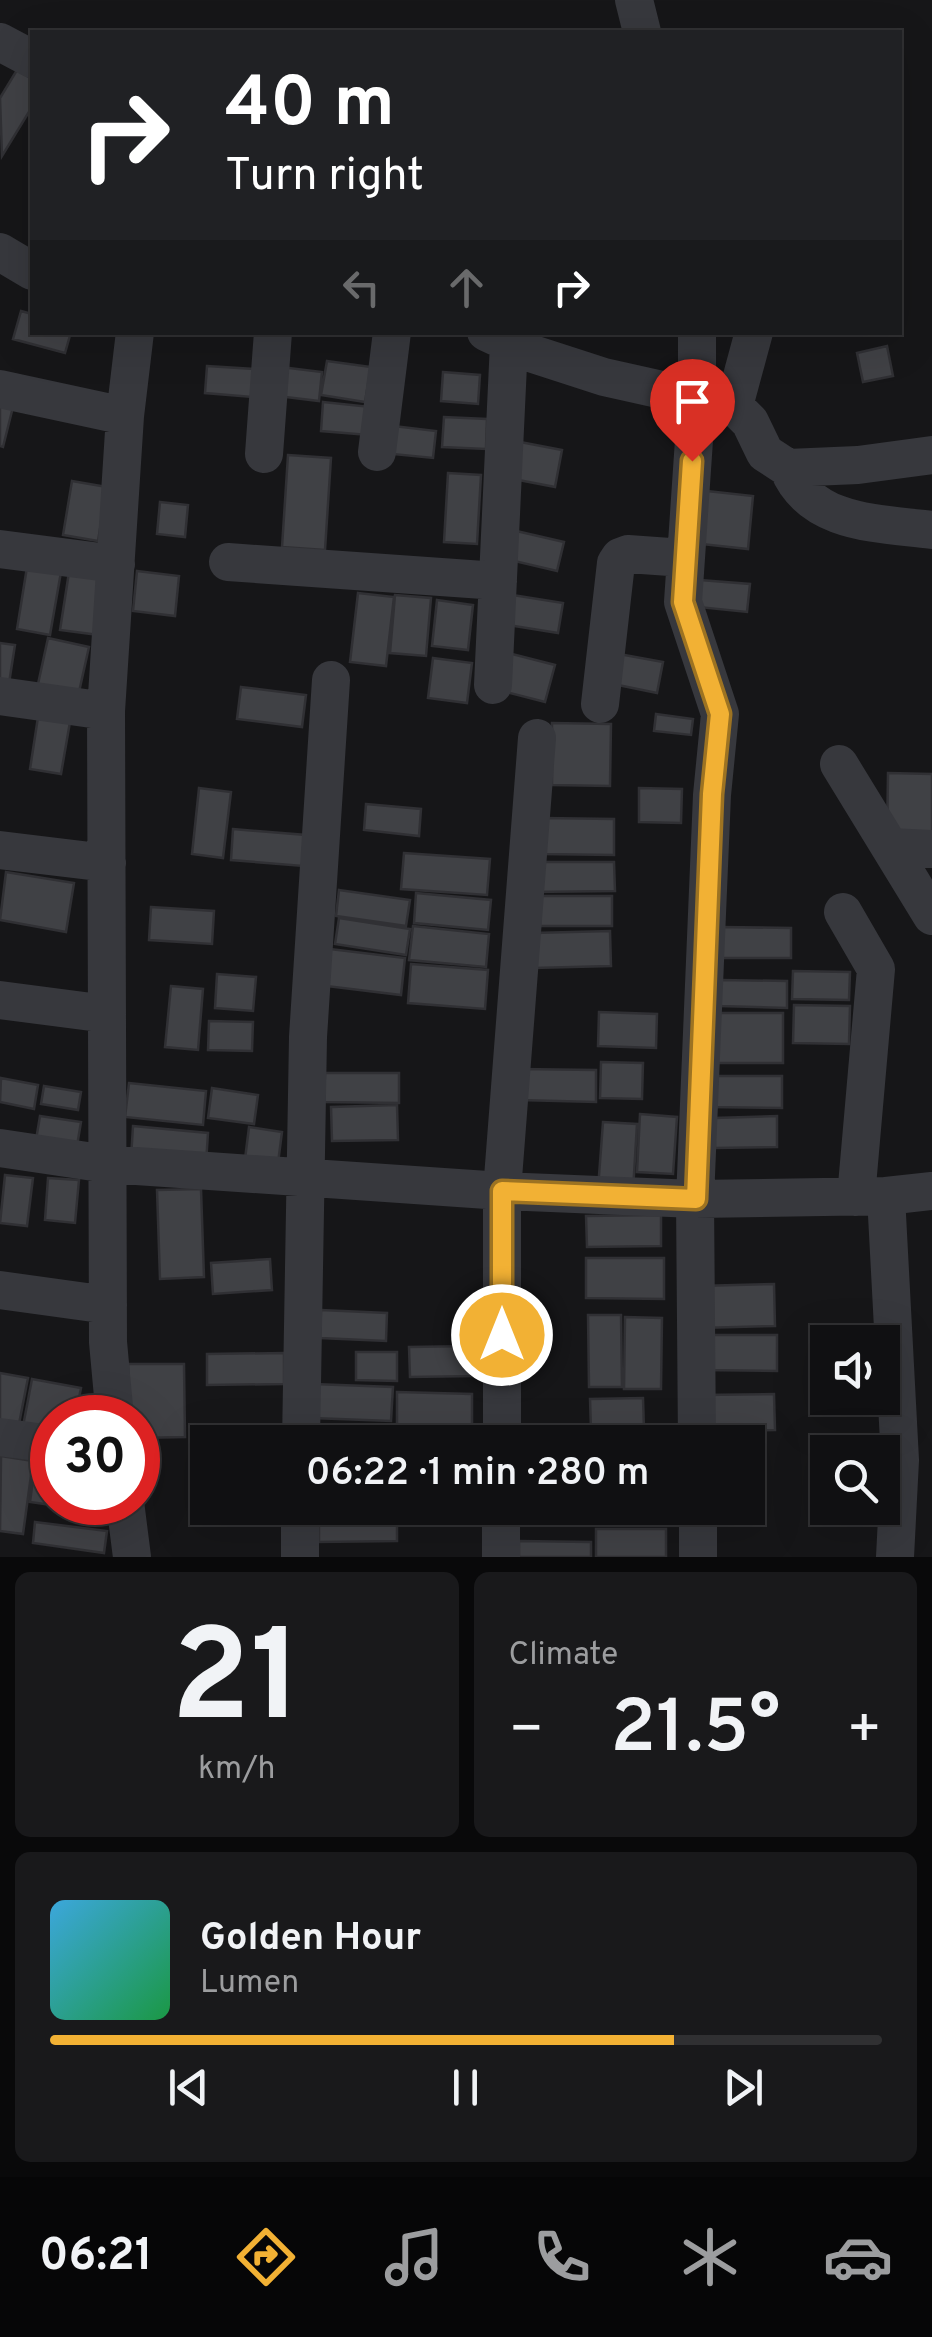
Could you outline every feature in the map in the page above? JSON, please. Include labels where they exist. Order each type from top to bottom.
[{"type":"street","points":[[634,0],[642,30]]},
{"type":"street","points":[[0,42],[30,58]]},
{"type":"street","points":[[0,252],[30,270]]},
{"type":"street","points":[[114,1395],[108,1305],[106,710],[125,416],[135,335]]},
{"type":"street","points":[[264,454],[273,335]]},
{"type":"street","points":[[377,452],[392,335]]},
{"type":"street","points":[[697,335],[683,602],[720,714],[712,794],[696,1199],[697,1425]]},
{"type":"street","points":[[734,406],[753,335]]},
{"type":"street","points":[[493,685],[498,581],[498,338],[604,377],[734,406],[750,422],[765,453],[788,468],[858,465],[932,455]]},
{"type":"street","points":[[0,389],[125,416]]},
{"type":"street","points":[[788,468],[794,484],[808,499],[834,514],[932,530]]},
{"type":"street","points":[[0,550],[116,564]]},
{"type":"street","points":[[600,704],[616,563],[628,554],[684,558]]},
{"type":"street","points":[[228,562],[498,581]]},
{"type":"street","points":[[301,1425],[308,1037],[331,680]]},
{"type":"street","points":[[0,696],[106,710]]},
{"type":"street","points":[[502,1425],[502,1191],[537,738]]},
{"type":"street","points":[[839,764],[932,916]]},
{"type":"street","points":[[890,847],[932,850]]},
{"type":"street","points":[[0,850],[107,862]]},
{"type":"street","points":[[843,912],[876,969],[871,1196],[900,1460],[895,1557]]},
{"type":"street","points":[[0,1000],[107,1014]]},
{"type":"street","points":[[0,1148],[107,1164],[502,1191],[696,1199],[932,1192]]},
{"type":"street","points":[[0,1290],[108,1305]]},
{"type":"street","points":[[0,1437],[30,1441]]},
{"type":"street","points":[[127,1525],[132,1557]]},
{"type":"street","points":[[300,1525],[300,1557]]},
{"type":"street","points":[[501,1557],[502,1525]]},
{"type":"street","points":[[698,1525],[698,1557]]},
{"type":"building","points":[[17,70],[30,78],[30,110],[2,156],[0,98]]},
{"type":"building","points":[[21,311],[30,313],[30,335],[70,335],[65,353],[13,339]]},
{"type":"building","points":[[887,346],[893,376],[863,382],[857,353]]},
{"type":"building","points":[[327,361],[371,367],[365,402],[321,395]]},
{"type":"building","points":[[207,366],[254,369],[252,397],[205,393]]},
{"type":"building","points":[[281,367],[322,372],[319,401],[277,396]]},
{"type":"building","points":[[443,372],[480,375],[478,404],[441,401]]},
{"type":"building","points":[[323,402],[371,407],[368,435],[321,431]]},
{"type":"building","points":[[0,404],[13,407],[3,447],[0,446]]},
{"type":"building","points":[[444,417],[487,419],[486,449],[442,447]]},
{"type":"building","points":[[385,425],[436,431],[433,458],[382,453]]},
{"type":"building","points":[[515,441],[562,450],[555,487],[508,478]]},
{"type":"building","points":[[288,455],[331,458],[325,550],[282,547]]},
{"type":"building","points":[[448,473],[481,475],[477,544],[444,542]]},
{"type":"building","points":[[72,481],[107,487],[98,541],[63,535]]},
{"type":"building","points":[[707,491],[753,496],[748,549],[701,544]]},
{"type":"building","points":[[160,502],[188,505],[185,537],[157,534]]},
{"type":"building","points":[[512,530],[564,542],[557,571],[506,559]]},
{"type":"building","points":[[27,567],[61,572],[50,635],[17,629]]},
{"type":"building","points":[[137,571],[179,576],[175,616],[133,611]]},
{"type":"building","points":[[69,572],[108,578],[99,635],[60,630]]},
{"type":"building","points":[[700,580],[750,584],[747,612],[698,607]]},
{"type":"building","points":[[358,593],[394,597],[386,666],[350,662]]},
{"type":"building","points":[[506,594],[563,603],[558,633],[501,624]]},
{"type":"building","points":[[395,595],[431,598],[426,656],[390,653]]},
{"type":"building","points":[[437,600],[473,605],[468,650],[432,646]]},
{"type":"building","points":[[48,638],[89,647],[79,692],[38,684]]},
{"type":"building","points":[[0,643],[15,645],[7,696],[0,695]]},
{"type":"building","points":[[508,653],[555,665],[545,702],[498,690]]},
{"type":"building","points":[[619,654],[663,662],[657,693],[613,684]]},
{"type":"building","points":[[433,658],[472,663],[467,703],[428,698]]},
{"type":"building","points":[[241,687],[306,695],[302,727],[237,719]]},
{"type":"building","points":[[656,714],[693,719],[691,735],[654,731]]},
{"type":"building","points":[[38,717],[70,722],[61,774],[30,769]]},
{"type":"building","points":[[552,723],[611,724],[610,786],[552,785]]},
{"type":"building","points":[[888,773],[932,774],[932,841],[887,840]]},
{"type":"building","points":[[199,788],[231,792],[223,858],[192,854]]},
{"type":"building","points":[[639,788],[682,789],[681,823],[639,822]]},
{"type":"building","points":[[366,804],[421,809],[419,836],[364,830]]},
{"type":"building","points":[[543,818],[614,819],[614,855],[542,854]]},
{"type":"building","points":[[233,829],[306,835],[303,866],[231,860]]},
{"type":"building","points":[[404,853],[490,859],[487,895],[401,889]]},
{"type":"building","points":[[531,862],[614,862],[615,891],[531,892]]},
{"type":"building","points":[[6,872],[74,883],[66,932],[0,920]]},
{"type":"building","points":[[339,890],[410,900],[406,926],[336,916]]},
{"type":"building","points":[[416,893],[491,900],[488,930],[414,923]]},
{"type":"building","points":[[540,896],[612,896],[612,926],[540,926]]},
{"type":"building","points":[[151,907],[214,911],[212,944],[149,940]]},
{"type":"building","points":[[339,918],[410,929],[406,955],[335,944]]},
{"type":"building","points":[[413,926],[489,934],[486,967],[409,960]]},
{"type":"building","points":[[719,927],[791,928],[791,958],[718,958]]},
{"type":"building","points":[[610,931],[611,966],[534,968],[533,933]]},
{"type":"building","points":[[330,949],[405,958],[401,995],[326,986]]},
{"type":"building","points":[[411,964],[488,970],[485,1009],[408,1003]]},
{"type":"building","points":[[793,971],[850,972],[849,1000],[792,999]]},
{"type":"building","points":[[217,974],[256,977],[253,1011],[215,1008]]},
{"type":"building","points":[[721,980],[787,981],[787,1008],[720,1006]]},
{"type":"building","points":[[171,986],[203,989],[198,1050],[165,1047]]},
{"type":"building","points":[[794,1005],[850,1006],[849,1044],[793,1043]]},
{"type":"building","points":[[599,1012],[657,1014],[656,1048],[598,1046]]},
{"type":"building","points":[[710,1013],[783,1013],[783,1063],[710,1063]]},
{"type":"building","points":[[209,1021],[253,1022],[252,1051],[208,1050]]},
{"type":"building","points":[[601,1062],[643,1063],[642,1099],[600,1098]]},
{"type":"building","points":[[519,1069],[596,1070],[596,1102],[519,1100]]},
{"type":"building","points":[[325,1073],[399,1073],[399,1103],[324,1102]]},
{"type":"building","points":[[709,1076],[782,1076],[782,1108],[709,1107]]},
{"type":"building","points":[[1,1078],[38,1085],[34,1109],[0,1102]]},
{"type":"building","points":[[129,1083],[206,1091],[203,1125],[125,1117]]},
{"type":"building","points":[[44,1086],[81,1092],[78,1110],[41,1104]]},
{"type":"building","points":[[212,1088],[258,1095],[254,1124],[208,1118]]},
{"type":"building","points":[[397,1105],[398,1140],[332,1141],[331,1107]]},
{"type":"building","points":[[640,1114],[677,1117],[673,1174],[637,1172]]},
{"type":"building","points":[[40,1116],[81,1122],[77,1146],[36,1140]]},
{"type":"building","points":[[777,1116],[777,1147],[715,1148],[714,1118]]},
{"type":"building","points":[[603,1122],[637,1124],[633,1191],[598,1189]]},
{"type":"building","points":[[133,1126],[208,1133],[206,1164],[131,1158]]},
{"type":"building","points":[[249,1127],[282,1132],[277,1171],[244,1167]]},
{"type":"building","points":[[5,1175],[33,1178],[27,1226],[0,1223]]},
{"type":"building","points":[[48,1178],[79,1180],[75,1223],[45,1220]]},
{"type":"building","points":[[201,1189],[204,1277],[160,1279],[157,1190]]},
{"type":"building","points":[[661,1215],[661,1246],[587,1247],[586,1216]]},
{"type":"building","points":[[586,1258],[664,1258],[664,1299],[586,1298]]},
{"type":"building","points":[[270,1259],[272,1290],[213,1294],[211,1263]]},
{"type":"building","points":[[774,1284],[775,1326],[700,1328],[698,1286]]},
{"type":"building","points":[[321,1310],[387,1313],[386,1341],[320,1338]]},
{"type":"building","points":[[588,1315],[621,1315],[622,1387],[589,1387]]},
{"type":"building","points":[[625,1317],[662,1318],[661,1389],[624,1389]]},
{"type":"building","points":[[701,1335],[777,1335],[777,1371],[701,1370]]},
{"type":"building","points":[[473,1346],[474,1376],[410,1377],[409,1347]]},
{"type":"building","points":[[356,1352],[397,1352],[397,1381],[356,1380]]},
{"type":"building","points":[[284,1353],[284,1384],[207,1385],[207,1354]]},
{"type":"building","points":[[128,1364],[184,1364],[185,1437],[160,1438],[160,1395],[129,1395]]},
{"type":"building","points":[[0,1373],[28,1378],[19,1424],[0,1421]]},
{"type":"building","points":[[32,1379],[81,1388],[80,1395],[30,1395],[30,1427],[23,1426]]},
{"type":"building","points":[[313,1384],[393,1387],[391,1421],[312,1418]]},
{"type":"building","points":[[397,1392],[472,1394],[472,1425],[397,1425]]},
{"type":"building","points":[[774,1394],[775,1430],[765,1430],[765,1425],[703,1425],[702,1395]]},
{"type":"building","points":[[643,1398],[644,1425],[591,1425],[590,1399]]},
{"type":"building","points":[[1,1456],[30,1461],[23,1534],[0,1531]]},
{"type":"building","points":[[35,1525],[107,1531],[104,1553],[33,1543]]},
{"type":"building","points":[[319,1525],[397,1525],[397,1541],[319,1542]]},
{"type":"building","points":[[596,1529],[666,1529],[666,1557],[596,1557]]},
{"type":"building","points":[[519,1541],[591,1542],[591,1557],[519,1557]]},
{"type":"route","points":[[502,1335],[502,1191],[696,1199],[712,794],[720,714],[683,602],[692,461]]}]
